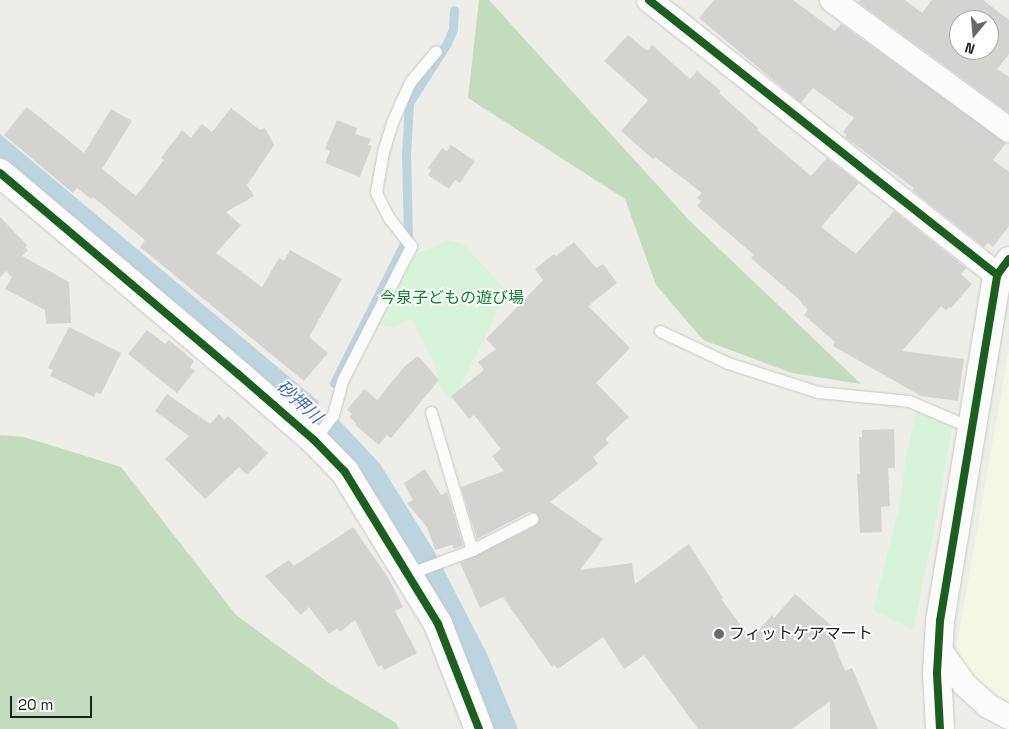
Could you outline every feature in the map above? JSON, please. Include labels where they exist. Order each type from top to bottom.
[{"type":"street","points":[[832,0],[1009,130]]},
{"type":"street","points":[[662,5],[1003,267],[972,428],[940,622],[937,674],[940,729]]},
{"type":"street","points":[[0,173],[314,440],[345,472],[438,624],[479,729]]},
{"type":"street","points":[[939,649],[965,685],[988,706],[1009,717]]},
{"type":"lane","points":[[314,440],[333,415],[342,381],[411,246],[389,218],[376,192],[383,152],[393,120],[410,82],[436,51]]},
{"type":"lane","points":[[660,331],[728,363],[818,392],[910,401],[972,428]]},
{"type":"lane","points":[[431,412],[472,550]]},
{"type":"lane","points":[[408,574],[472,550],[532,519]]},
{"type":"shaded area","points":[[1009,349],[1009,704],[978,681],[963,665],[957,644]]},
{"type":"green space","points":[[479,0],[489,0],[689,220],[861,384],[792,373],[703,340],[656,285],[625,199],[468,98]]},
{"type":"green space","name":"今泉子どもの遊び場","points":[[447,240],[463,244],[507,291],[453,403],[439,385],[435,364],[411,319],[395,328],[377,324],[413,256]]},
{"type":"green space","points":[[917,408],[952,426],[937,515],[913,630],[873,610],[899,508],[906,457]]},
{"type":"green space","points":[[0,435],[24,437],[121,467],[236,615],[329,683],[396,723],[399,729],[0,729]]},
{"type":"water","name":"砂押川","points":[[0,134],[318,401],[320,417],[338,419],[380,464],[433,549],[487,654],[518,729],[494,729],[472,675],[362,480],[0,160]]},
{"type":"building","points":[[714,0],[793,0],[835,31],[841,24],[1006,143],[993,160],[1009,172],[1009,226],[993,247],[988,243],[984,247],[912,190],[914,188],[845,137],[847,135],[843,132],[854,118],[813,88],[801,103],[699,18]]},
{"type":"building","points":[[860,0],[905,0],[922,13],[932,0],[983,0],[996,10],[949,10],[949,60],[999,60],[999,12],[1009,20],[1009,54],[997,69],[1009,77],[1009,113],[858,2]]},
{"type":"building","points":[[628,35],[647,51],[652,45],[690,79],[697,71],[721,91],[719,93],[758,128],[757,130],[811,176],[827,158],[859,183],[821,227],[856,254],[894,211],[966,268],[961,274],[972,284],[951,308],[949,307],[946,310],[941,306],[902,351],[964,359],[958,401],[921,396],[833,346],[835,342],[804,315],[808,310],[802,302],[751,258],[754,255],[697,206],[701,201],[697,198],[702,193],[655,157],[653,159],[621,131],[648,100],[604,61]]},
{"type":"building","points":[[27,107],[84,153],[111,109],[132,121],[102,169],[136,196],[164,160],[161,158],[182,130],[191,138],[202,124],[212,132],[231,108],[260,130],[265,128],[274,145],[247,185],[254,196],[226,212],[241,225],[216,253],[262,287],[279,258],[284,261],[290,250],[342,279],[309,337],[328,353],[304,381],[140,247],[145,240],[93,197],[91,199],[77,188],[73,193],[4,135]]},
{"type":"building","points":[[337,120],[357,128],[355,134],[371,139],[368,145],[372,146],[360,177],[325,163],[330,151],[325,149]]},
{"type":"building","points":[[451,145],[475,161],[460,183],[455,180],[449,189],[428,175],[431,170],[428,168],[442,148],[447,151]]},
{"type":"building","points":[[0,217],[27,245],[25,247],[28,250],[22,256],[69,282],[71,323],[46,324],[45,310],[5,289],[12,277],[6,271],[0,278]]},
{"type":"building","points":[[574,242],[596,268],[603,264],[617,283],[588,306],[630,348],[596,383],[629,417],[605,439],[609,443],[593,457],[598,464],[550,502],[603,539],[580,570],[632,563],[635,584],[689,544],[723,598],[721,599],[751,639],[772,615],[774,618],[795,594],[834,628],[830,633],[845,671],[852,668],[878,729],[830,729],[830,701],[792,729],[698,729],[644,655],[624,669],[603,637],[558,669],[554,665],[552,667],[503,597],[480,608],[460,563],[535,526],[539,519],[536,513],[529,512],[477,539],[461,487],[504,471],[492,456],[501,449],[474,415],[469,419],[451,396],[484,370],[478,362],[496,349],[486,339],[543,280],[535,269],[554,254],[556,256]]},
{"type":"building","points":[[69,327],[121,353],[101,394],[96,392],[94,397],[50,376],[53,370],[48,368]]},
{"type":"building","points":[[147,330],[165,344],[169,340],[194,361],[190,367],[195,371],[177,393],[128,354]]},
{"type":"building","points":[[418,356],[439,380],[391,438],[387,435],[379,445],[355,425],[356,423],[349,417],[352,414],[347,410],[364,389],[377,400],[405,366]]},
{"type":"building","points":[[167,394],[210,424],[219,414],[224,420],[228,416],[268,453],[247,475],[239,467],[205,499],[165,459],[189,436],[155,411]]},
{"type":"building","points":[[894,429],[895,468],[888,468],[890,506],[881,507],[882,532],[860,533],[857,474],[860,474],[859,437],[862,437],[862,430]]},
{"type":"building","points":[[425,469],[441,495],[447,492],[463,545],[454,549],[452,545],[435,550],[427,527],[407,503],[413,500],[404,483]]},
{"type":"building","points":[[353,527],[389,579],[403,607],[395,611],[417,653],[384,670],[382,665],[378,667],[355,620],[340,632],[337,628],[329,634],[309,607],[301,615],[265,576],[289,560],[294,566]]},
{"type":"waterway","points":[[334,383],[408,236],[406,155],[409,103],[447,43],[453,29],[454,10]]},
{"type":"cycle path","points":[[649,0],[997,275]]},
{"type":"cycle path","points":[[0,173],[238,374],[314,440],[345,472],[438,624],[479,729]]},
{"type":"cycle path","points":[[940,729],[937,673],[940,621],[997,275],[1009,259]]},
{"type":"place","name":"フィットケアマート","points":[[719,634]]}]
